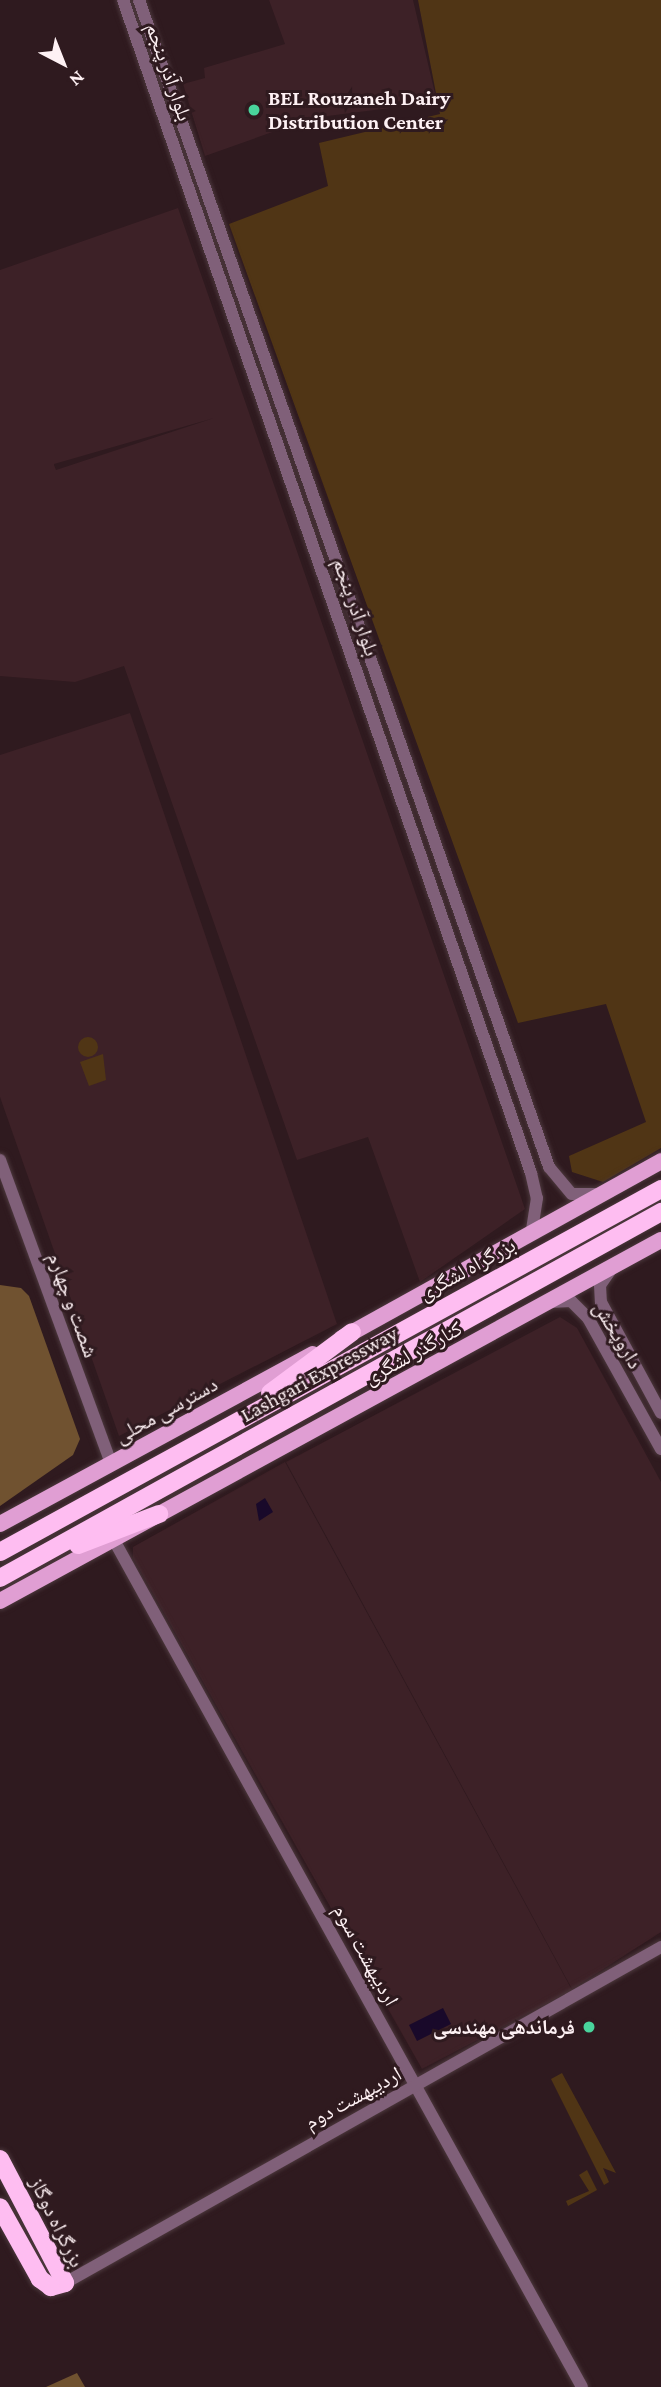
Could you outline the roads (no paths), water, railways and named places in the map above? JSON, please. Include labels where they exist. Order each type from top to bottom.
[{"type":"highway","name":"بزرگراه لشگری","points":[[0,1552],[661,1189]]},
{"type":"highway","name":"Lashgari Expressway","points":[[5,1575],[661,1212]]},
{"type":"highway","points":[[198,1443],[352,1332]]},
{"type":"highway","points":[[5,1575],[159,1514]]},
{"type":"highway","name":"بزرگراه دوگاز","points":[[0,2159],[65,2283],[51,2287],[40,2279],[0,2207]]},
{"type":"main road","points":[[352,1332],[596,1194],[661,1161]]},
{"type":"main road","name":"کنارگذر لشگری","points":[[0,1601],[115,1542],[159,1514],[661,1240]]},
{"type":"main road","name":"دسترسی محلی","points":[[0,1524],[352,1332]]},
{"type":"street","name":"بلوار آذر پنجم","points":[[123,0],[531,1173],[537,1198],[532,1230]]},
{"type":"street","name":"بلوار آذر پنجم","points":[[139,0],[549,1167],[572,1194],[596,1194]]},
{"type":"street","points":[[228,298],[243,296]]},
{"type":"street","name":"شصت و چهارم","points":[[0,1160],[111,1464]]},
{"type":"street","points":[[617,1263],[600,1285],[605,1311],[661,1413]]},
{"type":"street","name":"داروپخش","points":[[547,1302],[571,1301],[588,1318],[661,1449]]},
{"type":"street","points":[[588,1318],[592,1312],[605,1311]]},
{"type":"street","name":"اردیبهشت سوم","points":[[115,1542],[582,2387]]},
{"type":"street","name":"اردیبهشت دوم","points":[[65,2283],[661,1947]]},
{"type":"place","name":"BEL Rouzaneh Dairy Distribution Center","points":[[254,110]]},
{"type":"place","name":"فرماندهی مهندسی","points":[[589,2027]]}]
